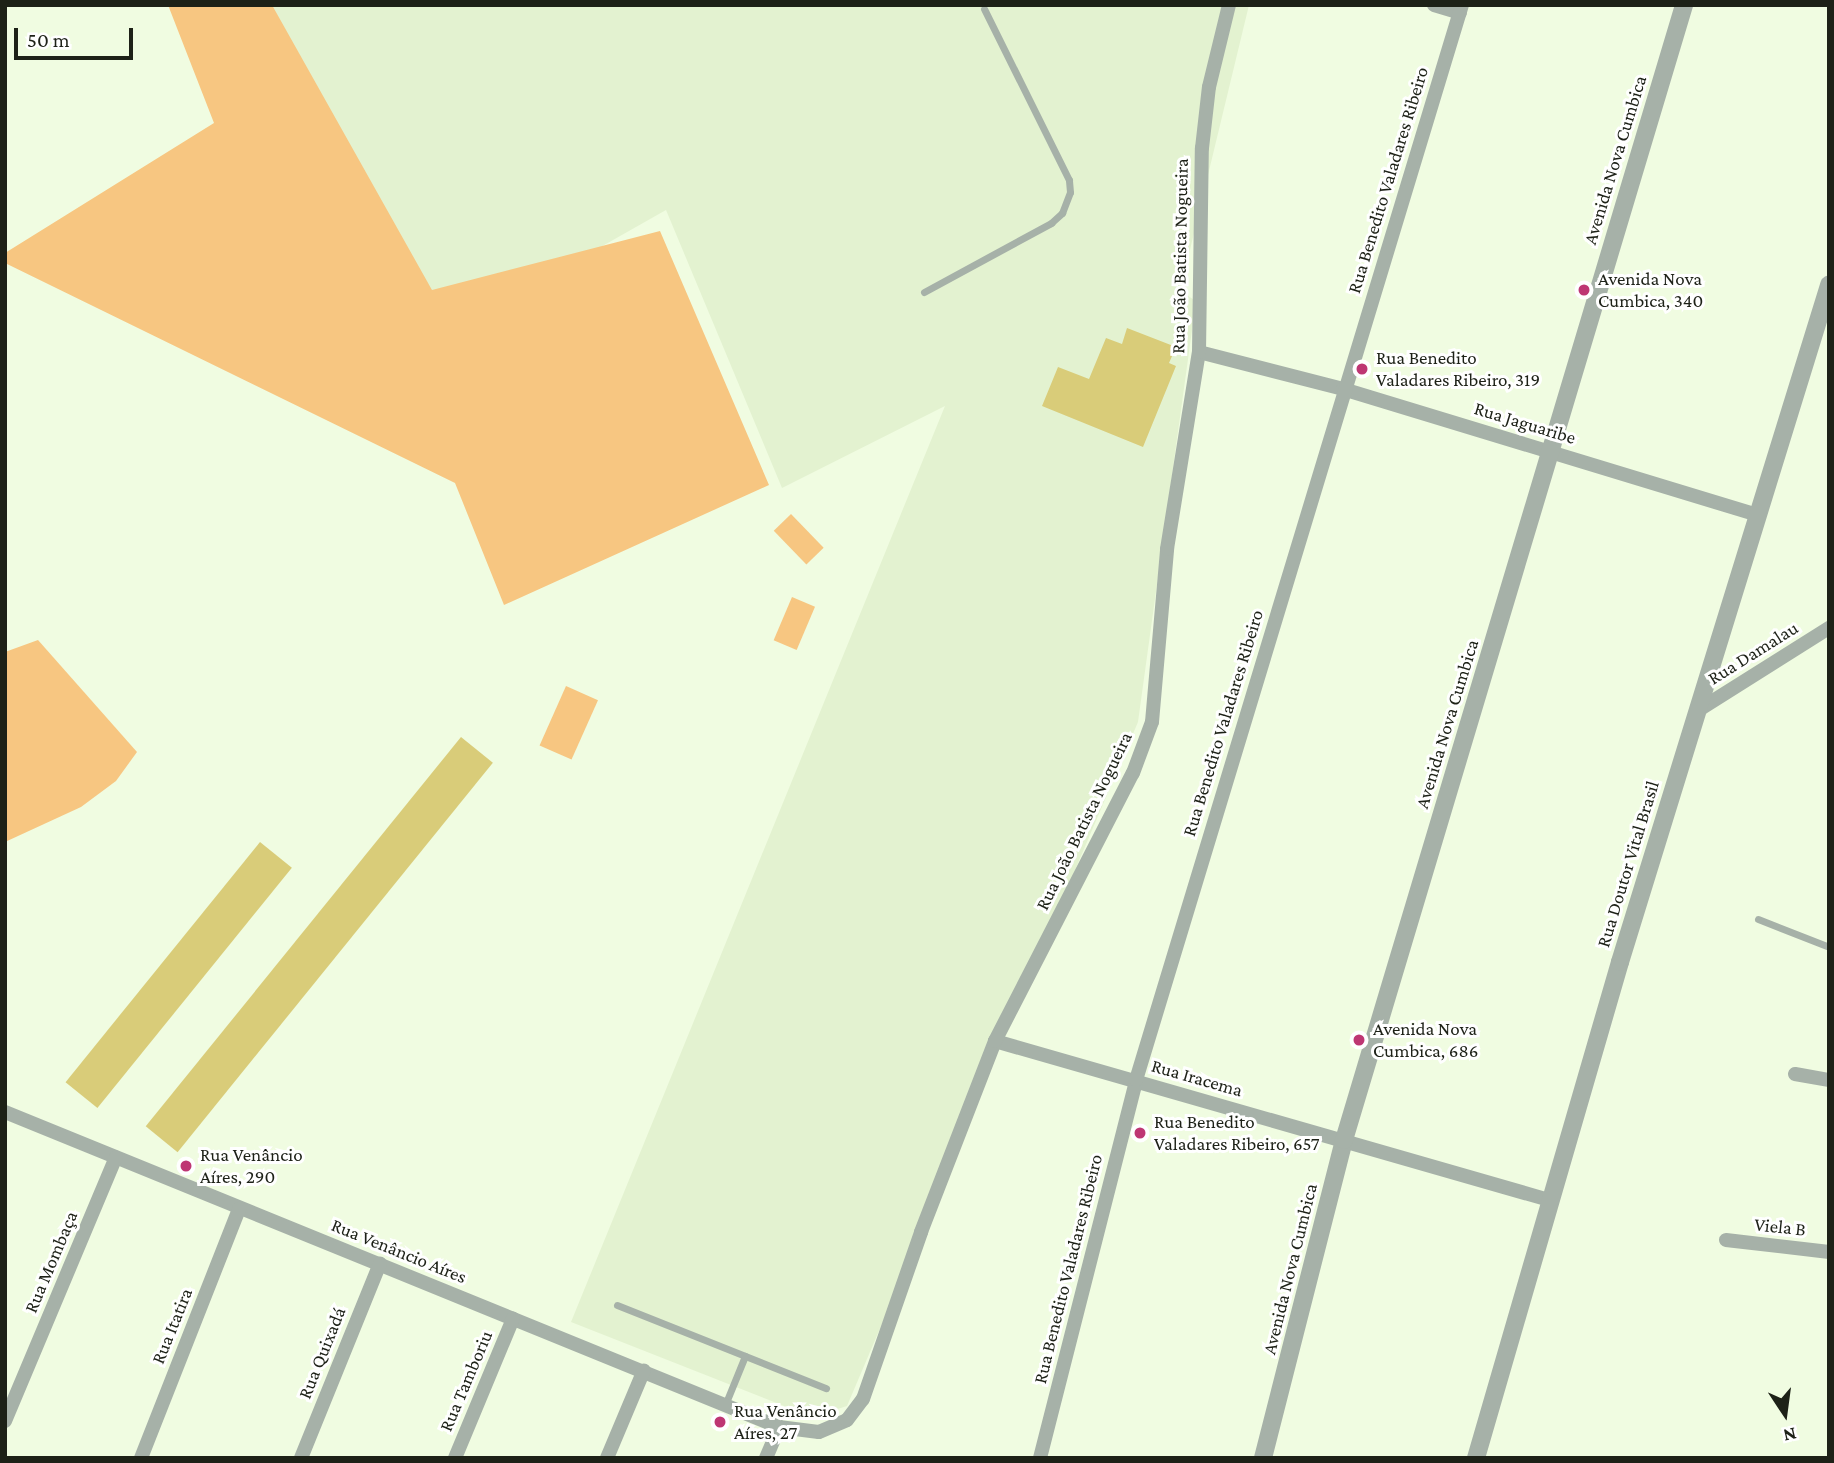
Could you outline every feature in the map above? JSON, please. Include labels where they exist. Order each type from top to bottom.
[{"type":"street","name":"Rua João Batista Nogueira","points":[[779,1427],[805,1432],[834,1428],[848,1420],[863,1399],[921,1232],[995,1041],[1144,748],[1156,695],[1167,550],[1199,352],[1202,148],[1209,87],[1229,5]]},
{"type":"street","points":[[1434,5],[1461,9]]},
{"type":"street","name":"Avenida Nova Cumbica","points":[[1263,1458],[1344,1140],[1684,5]]},
{"type":"street","name":"Rua Benedito Valadares Ribeiro","points":[[1040,1458],[1136,1080],[1343,389],[1461,9]]},
{"type":"street","name":"Rua Doutor Vital Brasil","points":[[1476,1458],[1549,1200],[1829,285]]},
{"type":"street","name":"Rua Jaguaribe","points":[[1199,352],[1343,389],[1757,515]]},
{"type":"street","name":"Rua Damalau","points":[[1697,712],[1829,628]]},
{"type":"street","name":"Rua Iracema","points":[[995,1041],[1549,1200]]},
{"type":"street","points":[[1795,1074],[1829,1080]]},
{"type":"street","name":"Rua Venâncio Aíres","points":[[5,1112],[779,1427]]},
{"type":"street","name":"Rua Mombaça","points":[[5,1421],[116,1157]]},
{"type":"street","name":"Rua Itatira","points":[[141,1458],[239,1209]]},
{"type":"street","name":"Viela B","points":[[1726,1240],[1829,1252]]},
{"type":"street","name":"Rua Quixadá","points":[[301,1458],[380,1263]]},
{"type":"street","name":"Rua Tamboriu","points":[[455,1458],[513,1319]]},
{"type":"street","points":[[607,1458],[644,1370]]},
{"type":"street","points":[[766,1458],[779,1427]]},
{"type":"lane","points":[[925,292],[1051,223],[1062,213],[1070,192],[1069,180],[984,9]]},
{"type":"lane","points":[[1758,919],[1829,947]]},
{"type":"lane","points":[[617,1305],[827,1388]]},
{"type":"lane","points":[[725,1405],[745,1356]]},
{"type":"shaded area","points":[[168,5],[272,5],[432,290],[660,231],[769,485],[504,605],[455,483],[5,263],[5,253],[214,123]]},
{"type":"shaded area","points":[[212,5],[1249,5],[1180,291],[1196,301],[1138,722],[847,1406],[812,1417],[571,1322],[945,406],[782,488],[666,210],[433,342]]},
{"type":"shaded area","points":[[791,514],[824,548],[806,564],[774,531]]},
{"type":"shaded area","points":[[792,597],[815,607],[797,650],[774,640]]},
{"type":"shaded area","points":[[38,640],[137,752],[116,781],[81,807],[5,842],[5,652]]},
{"type":"shaded area","points":[[566,686],[598,700],[572,760],[540,745]]},
{"type":"building","points":[[1127,328],[1176,347],[1169,363],[1176,366],[1143,447],[1042,406],[1058,367],[1089,379],[1106,338],[1122,344]]},
{"type":"building","points":[[461,737],[493,763],[178,1152],[146,1126]]},
{"type":"building","points":[[260,842],[292,868],[97,1108],[66,1082]]},
{"type":"place","name":"Avenida Nova Cumbica, 340","points":[[1584,290]]},
{"type":"place","name":"Rua Benedito Valadares Ribeiro, 319","points":[[1362,369]]},
{"type":"place","name":"Avenida Nova Cumbica, 686","points":[[1359,1040]]},
{"type":"place","name":"Rua Benedito Valadares Ribeiro, 657","points":[[1140,1133]]},
{"type":"place","name":"Rua Venâncio Aíres, 290","points":[[186,1166]]},
{"type":"place","name":"Rua Venâncio Aíres, 27","points":[[720,1422]]}]
